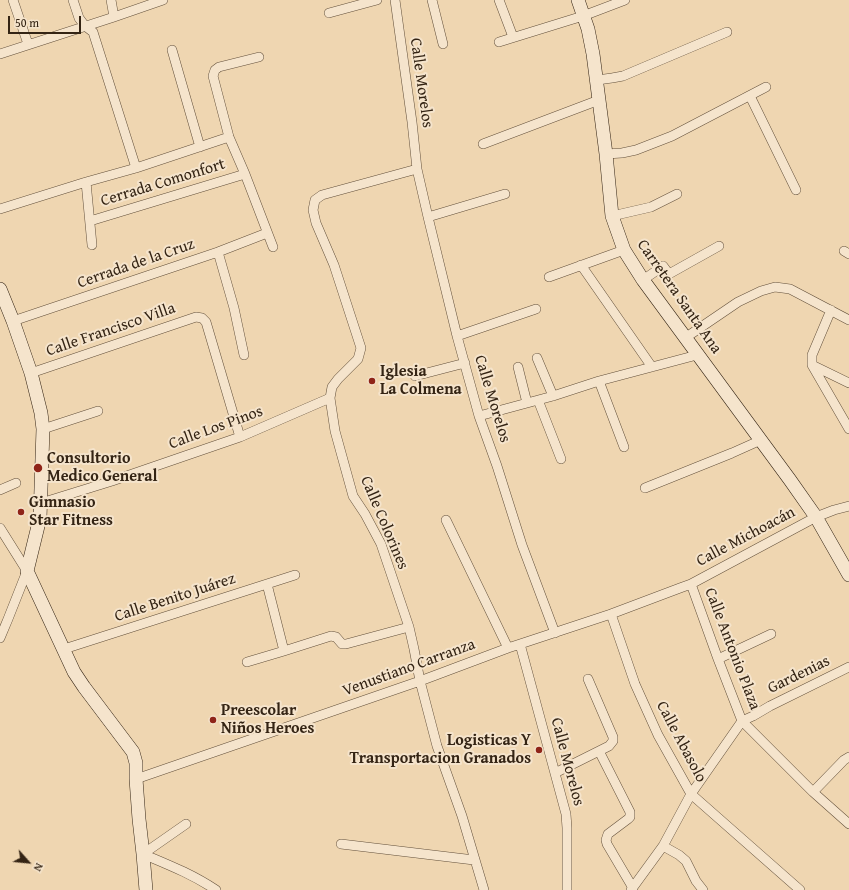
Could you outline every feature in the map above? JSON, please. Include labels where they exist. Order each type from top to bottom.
[{"type":"main road","name":"Carretera Santa Ana","points":[[578,0],[588,29],[594,54],[612,216],[624,250],[643,280],[816,517],[848,572]]},
{"type":"main road","points":[[0,289],[31,373],[41,413],[43,429],[40,518],[27,571],[74,672],[84,688],[133,752],[136,763],[139,819],[146,890]]},
{"type":"street","points":[[13,0],[28,44]]},
{"type":"street","points":[[73,0],[79,18],[85,26],[93,32],[136,168]]},
{"type":"street","points":[[111,0],[114,17]]},
{"type":"street","points":[[0,54],[162,0]]},
{"type":"street","points":[[329,13],[377,0]]},
{"type":"street","name":"Calle Morelos","points":[[395,0],[417,169],[457,336],[479,416],[497,466],[522,545],[555,633]]},
{"type":"street","points":[[432,0],[443,44]]},
{"type":"street","points":[[499,0],[513,37]]},
{"type":"street","points":[[499,42],[583,16],[624,0]]},
{"type":"street","points":[[597,80],[623,76],[727,32]]},
{"type":"street","points":[[172,50],[200,147]]},
{"type":"street","points":[[259,57],[219,68],[215,70],[213,76],[229,137],[273,247]]},
{"type":"street","points":[[606,154],[636,150],[665,139],[766,88]]},
{"type":"street","points":[[750,96],[796,190]]},
{"type":"street","points":[[483,144],[600,100]]},
{"type":"street","points":[[0,209],[136,168],[229,137]]},
{"type":"street","points":[[330,398],[332,387],[358,359],[361,348],[334,266],[316,223],[314,210],[315,200],[322,194],[417,169]]},
{"type":"street","name":"Cerrada Comonfort","points":[[90,221],[245,174]]},
{"type":"street","points":[[86,182],[92,245]]},
{"type":"street","points":[[428,217],[505,194]]},
{"type":"street","points":[[612,216],[651,207],[677,194]]},
{"type":"street","name":"Cerrada de la Cruz","points":[[13,321],[218,252],[267,233]]},
{"type":"street","points":[[643,280],[663,266],[669,274],[719,246]]},
{"type":"street","points":[[549,277],[624,250]]},
{"type":"street","points":[[218,252],[234,308],[244,355]]},
{"type":"street","points":[[581,265],[652,367]]},
{"type":"street","points":[[685,338],[738,302],[761,291],[775,288],[790,289],[849,320]]},
{"type":"street","points":[[457,336],[536,309]]},
{"type":"street","points":[[830,310],[812,355],[812,365],[849,429]]},
{"type":"street","name":"Calle Francisco Villa","points":[[31,373],[196,317],[202,318],[206,322],[240,437]]},
{"type":"street","points":[[479,416],[553,396],[599,381],[697,355]]},
{"type":"street","points":[[537,358],[553,396]]},
{"type":"street","points":[[415,376],[465,363]]},
{"type":"street","points":[[812,365],[849,383]]},
{"type":"street","points":[[518,367],[527,402]]},
{"type":"street","points":[[599,381],[624,447]]},
{"type":"street","name":"Calle Los Pinos","points":[[41,503],[112,481],[240,437],[330,398]]},
{"type":"street","name":"Calle Colorines","points":[[330,398],[336,431],[353,496],[365,514],[381,544],[414,649],[420,681],[437,746],[462,816],[484,890]]},
{"type":"street","points":[[538,400],[561,459]]},
{"type":"street","points":[[43,429],[98,412]]},
{"type":"street","points":[[645,488],[761,440]]},
{"type":"street","points":[[0,490],[16,483]]},
{"type":"street","name":"Calle Michoacán","points":[[691,584],[816,517],[849,506]]},
{"type":"street","points":[[446,520],[508,648]]},
{"type":"street","points":[[0,528],[27,571],[4,617],[0,638]]},
{"type":"street","name":"Calle Benito Juárez","points":[[64,649],[295,575]]},
{"type":"street","points":[[267,584],[284,651]]},
{"type":"street","name":"Venustiano Carranza","points":[[136,779],[420,681],[508,648],[611,614],[691,584]]},
{"type":"street","name":"Calle Antonio Plaza","points":[[691,584],[742,721],[813,792],[849,824]]},
{"type":"street","name":"Calle Abasolo","points":[[611,614],[638,691],[658,735],[691,794],[800,890]]},
{"type":"street","points":[[247,662],[331,636],[336,637],[342,644],[346,644],[408,628]]},
{"type":"street","points":[[718,659],[771,634]]},
{"type":"street","name":"Calle Morelos","points":[[520,644],[566,814],[567,890]]},
{"type":"street","name":"Gardenias","points":[[742,721],[849,667]]},
{"type":"street","points":[[555,773],[609,746],[613,741],[613,737],[588,679]]},
{"type":"street","points":[[599,751],[630,812],[630,817],[608,834],[606,840],[632,889],[663,846],[691,794],[742,721]]},
{"type":"street","points":[[813,792],[844,760],[849,757]]},
{"type":"street","points":[[143,854],[186,824]]},
{"type":"street","points":[[341,844],[474,860]]},
{"type":"street","points":[[663,846],[679,855],[686,861],[696,881],[703,890]]},
{"type":"street","points":[[143,854],[179,869],[201,880],[216,890]]},
{"type":"place","name":"Iglesia La Colmena","points":[[372,381]]},
{"type":"place","name":"Consultorio Medico General","points":[[38,468]]},
{"type":"place","name":"Gimnasio Star Fitness","points":[[21,512]]},
{"type":"place","name":"Preescolar Niños Heroes","points":[[213,720]]},
{"type":"place","name":"Logisticas Y Transportacion Granados","points":[[539,750]]}]
